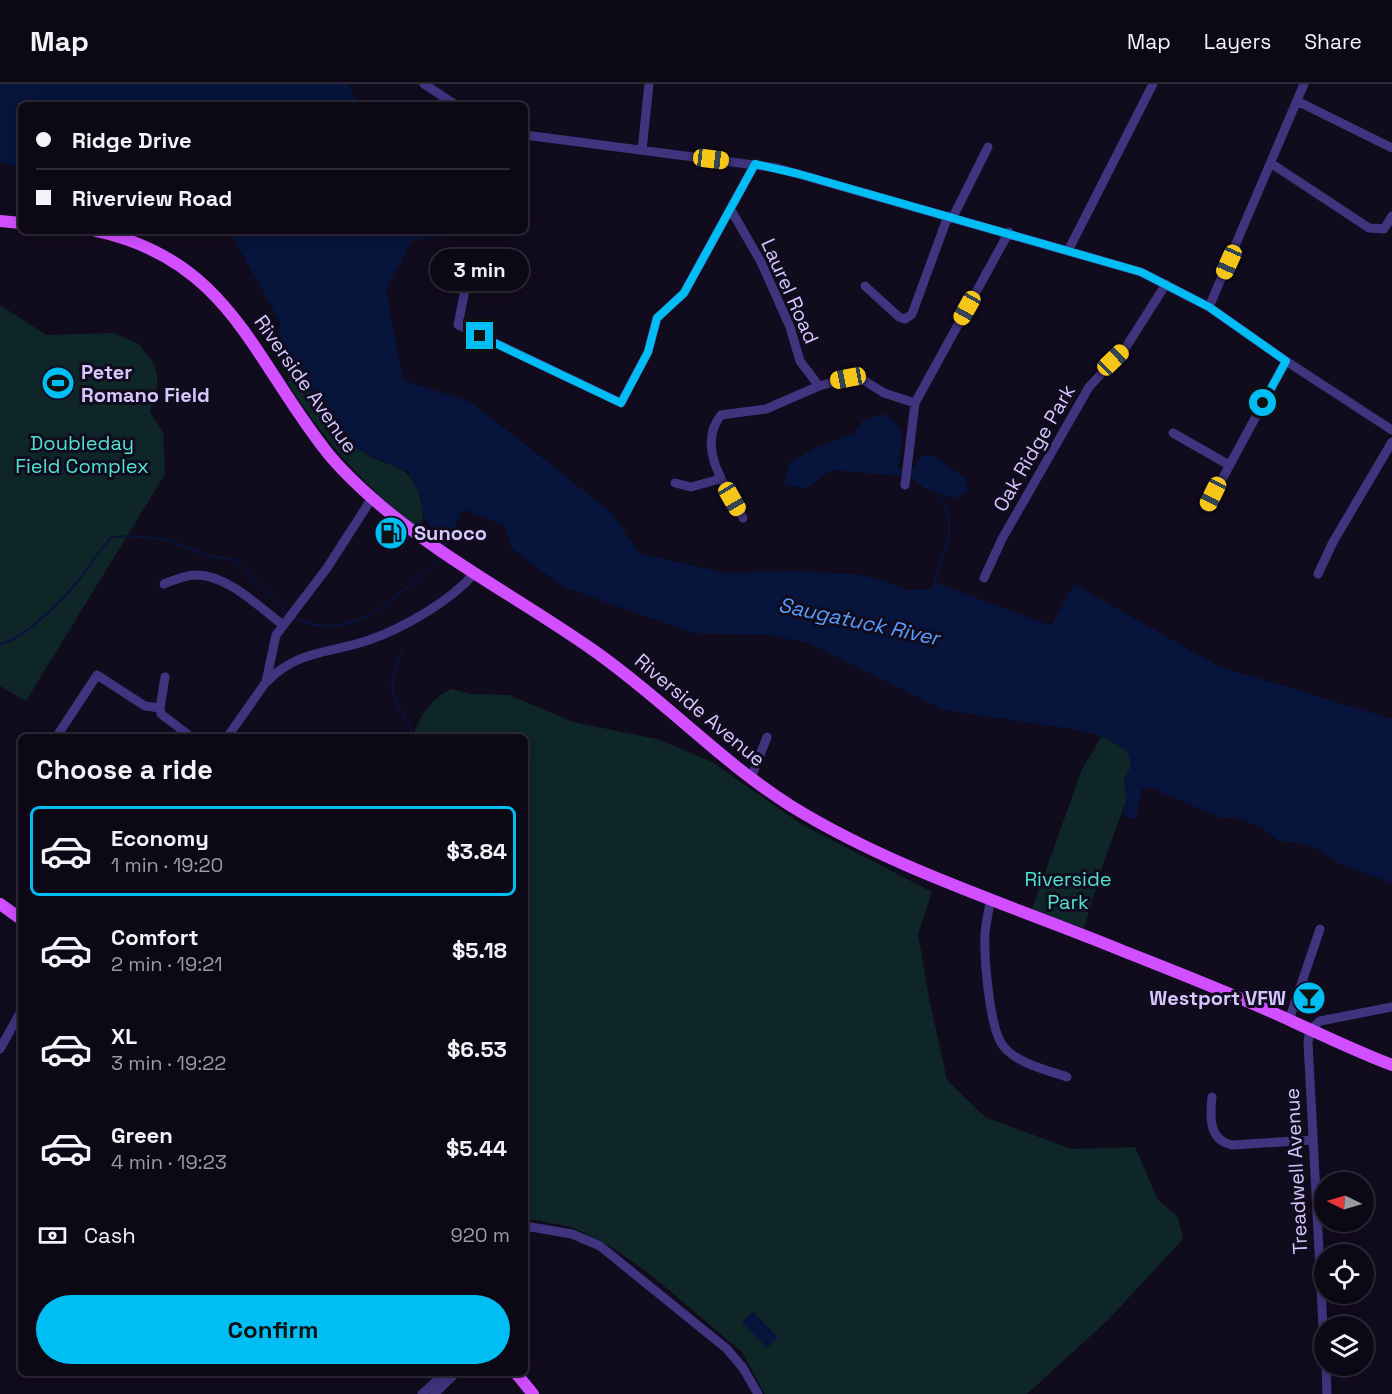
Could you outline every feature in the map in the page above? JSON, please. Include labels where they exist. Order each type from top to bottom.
[{"type":"main road","points":[[0,221],[18,223]]},
{"type":"main road","name":"Riverside Avenue","points":[[107,234],[128,240],[159,255],[197,279],[222,302],[255,344],[320,443],[346,474],[372,498],[440,553],[610,662],[752,778],[798,810],[865,848],[990,901],[1121,950],[1392,1065]]},
{"type":"main road","points":[[0,904],[18,918]]},
{"type":"main road","points":[[518,1376],[533,1394]]},
{"type":"street","points":[[424,84],[451,102]]},
{"type":"street","points":[[642,150],[649,84]]},
{"type":"street","points":[[1069,249],[1153,84]]},
{"type":"street","points":[[1209,307],[1272,164],[1304,84]]},
{"type":"street","points":[[1297,101],[1392,148]]},
{"type":"street","points":[[528,135],[755,164],[1009,232],[1141,272],[1209,307],[1286,361],[1392,430]]},
{"type":"street","points":[[865,286],[899,317],[905,319],[912,314],[950,217],[988,147]]},
{"type":"street","points":[[475,261],[469,270],[458,325],[621,403],[648,352],[657,318],[684,293],[755,164]]},
{"type":"street","points":[[1272,164],[1369,228],[1384,229],[1392,216]]},
{"type":"street","name":"Laurel Road","points":[[731,210],[761,262],[790,327],[800,361],[819,386]]},
{"type":"street","points":[[905,483],[915,403],[1009,232]]},
{"type":"street","name":"Oak Ridge Park","points":[[984,578],[1002,539],[1089,387],[1126,348],[1166,284]]},
{"type":"street","points":[[1207,507],[1286,361]]},
{"type":"street","points":[[743,518],[720,479],[711,435],[721,415],[766,409],[819,386],[848,378],[865,381],[884,393],[915,403]]},
{"type":"street","points":[[1173,433],[1229,465]]},
{"type":"street","points":[[1318,574],[1333,542],[1392,442]]},
{"type":"street","points":[[675,483],[691,488],[720,479]]},
{"type":"street","points":[[266,682],[273,640],[285,621],[327,568],[372,498]]},
{"type":"street","points":[[285,621],[276,653],[281,658],[292,660],[372,640],[437,605],[474,574]]},
{"type":"street","points":[[164,584],[197,575],[213,578],[285,621]]},
{"type":"street","points":[[229,734],[266,682],[292,660]]},
{"type":"street","points":[[58,734],[97,675],[144,706],[160,708]]},
{"type":"street","points":[[165,677],[161,714],[169,723],[187,734]]},
{"type":"street","points":[[752,778],[767,737]]},
{"type":"street","points":[[990,901],[985,933],[986,976],[998,1034],[1004,1047],[1022,1060],[1067,1077]]},
{"type":"street","points":[[1289,1020],[1320,929]]},
{"type":"street","points":[[1310,1030],[1326,1018],[1392,1007]]},
{"type":"street","points":[[0,1049],[18,1016]]},
{"type":"street","name":"Treadwell Avenue","points":[[1310,1030],[1307,1051],[1322,1316]]},
{"type":"street","points":[[1212,1097],[1211,1113],[1214,1131],[1223,1144],[1312,1140]]},
{"type":"street","points":[[528,1227],[577,1236],[609,1252],[727,1349],[744,1368],[758,1394]]},
{"type":"street","points":[[423,1394],[442,1376]]},
{"type":"street","points":[[434,1394],[454,1376]]},
{"type":"street","points":[[1326,1376],[1327,1394]]},
{"type":"green space","name":"Doubleday Field Complex","points":[[0,305],[46,335],[114,333],[139,344],[154,364],[157,374],[157,386],[150,412],[163,432],[165,474],[26,701],[0,686]]},
{"type":"green space","points":[[298,374],[325,414],[350,441],[368,455],[395,466],[410,477],[416,486],[422,506],[423,518],[420,530],[363,479],[317,425],[287,382]]},
{"type":"green space","points":[[452,689],[471,694],[509,695],[573,722],[657,739],[712,762],[801,824],[932,892],[918,934],[947,1080],[985,1117],[1071,1149],[1135,1147],[1158,1200],[1178,1217],[1183,1239],[1108,1320],[1027,1394],[765,1394],[742,1352],[651,1275],[610,1246],[571,1227],[528,1219],[528,734],[414,734],[428,708],[445,692]]},
{"type":"green space","name":"Riverside Park","points":[[1102,736],[1127,750],[1130,769],[1124,780],[1127,799],[1104,861],[1084,928],[1032,909],[1082,769]]},
{"type":"water","points":[[0,84],[348,84],[357,102],[18,102],[18,167],[0,162]]},
{"type":"water","name":"Saugatuck River","points":[[231,234],[448,234],[412,241],[386,289],[403,380],[471,402],[611,512],[640,554],[727,573],[789,571],[856,574],[886,581],[905,590],[930,589],[935,582],[1051,626],[1074,584],[1218,666],[1392,719],[1392,883],[1341,865],[1319,850],[1306,845],[1277,840],[1264,829],[1238,817],[1221,818],[1151,788],[1142,788],[1136,818],[1128,818],[1123,812],[1127,799],[1124,780],[1130,769],[1130,759],[1126,750],[1102,736],[1072,729],[944,710],[808,643],[768,635],[694,633],[563,587],[511,548],[505,526],[463,509],[445,546],[443,545],[424,517],[420,495],[408,472],[361,451],[330,421],[278,343],[280,322]]},
{"type":"water","points":[[886,414],[894,421],[901,433],[902,445],[898,469],[912,470],[920,457],[932,455],[965,478],[968,490],[956,499],[924,488],[911,477],[831,470],[806,489],[784,484],[790,462],[820,446],[854,433],[863,420]]},
{"type":"water","points":[[753,1312],[778,1337],[767,1348],[742,1322]]},
{"type":"waterway","points":[[935,582],[950,529],[945,508],[938,495]]},
{"type":"waterway","points":[[0,644],[19,636],[50,611],[74,586],[112,537],[132,536],[169,540],[207,556],[235,560],[288,614]]},
{"type":"waterway","points":[[293,617],[314,625],[334,626],[353,622],[371,613],[405,589],[437,562],[440,555]]},
{"type":"waterway","points":[[401,650],[392,688],[395,700],[409,723],[412,734]]},
{"type":"place","name":"Peter Romano Field","points":[[58,383]]},
{"type":"place","name":"Sunoco","points":[[391,533]]},
{"type":"place","name":"Westport VFW","points":[[1309,998]]},
{"type":"route","points":[[480,336],[581,382],[621,403],[640,372],[657,318],[684,293],[755,164],[777,168],[1009,232],[1141,272],[1209,307],[1286,361],[1263,403]]}]
